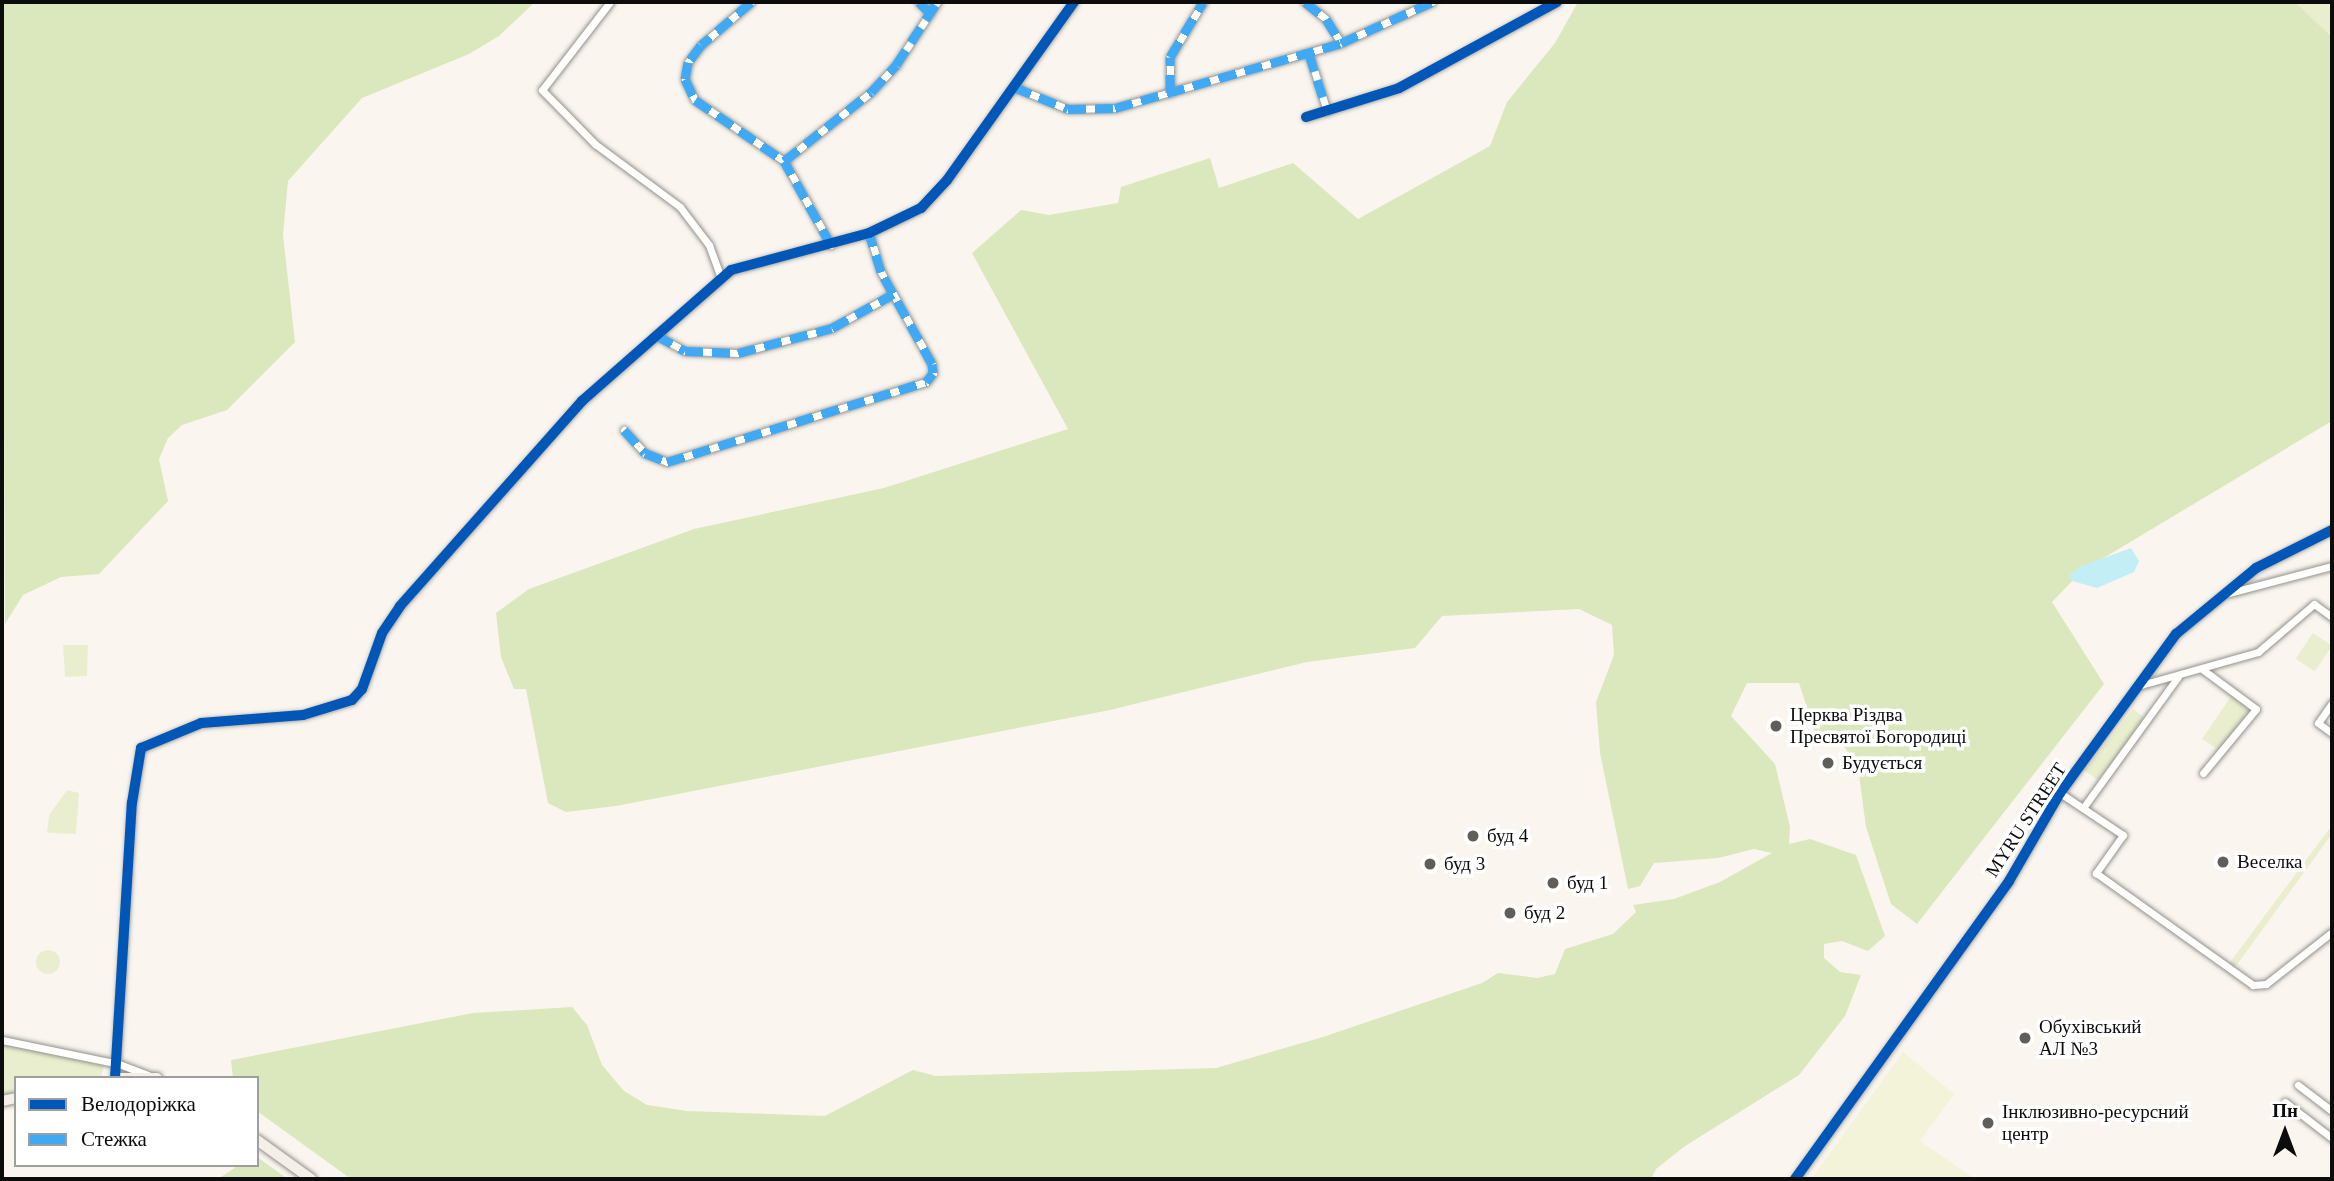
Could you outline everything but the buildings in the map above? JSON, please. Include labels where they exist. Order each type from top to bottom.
[{"type":"main road","points":[[259,1141],[311,1179]]},
{"type":"street","points":[[610,2],[542,90],[595,144],[680,207],[709,245],[720,276]]},
{"type":"street","points":[[751,2],[701,45],[688,62],[685,79],[695,100],[784,161],[831,245]]},
{"type":"street","points":[[919,2],[930,13]]},
{"type":"street","points":[[784,161],[871,92],[896,65],[937,2]]},
{"type":"street","points":[[117,1076],[132,803],[141,748],[201,723],[303,715],[352,700],[362,689],[382,633],[400,606],[582,401],[720,276],[748,263],[831,245],[869,233],[910,215],[933,196],[1074,2]]},
{"type":"street","points":[[1170,93],[1170,57],[1203,2]]},
{"type":"street","points":[[1305,2],[1326,19],[1341,43]]},
{"type":"street","points":[[1014,86],[1068,109],[1092,110],[1170,93],[1308,54],[1341,43],[1432,2]]},
{"type":"street","points":[[1306,117],[1399,88],[1557,2]]},
{"type":"street","points":[[1308,54],[1326,111]]},
{"type":"street","points":[[625,429],[645,453],[667,461],[926,382],[933,373],[932,364],[893,294],[869,233]]},
{"type":"street","points":[[656,335],[685,351],[738,353],[832,328],[893,294]]},
{"type":"street","name":"MYRU STREET","points":[[1795,1179],[2009,881],[2060,793],[2176,634],[2256,568],[2332,530]]},
{"type":"street","points":[[2225,594],[2332,566]]},
{"type":"street","points":[[2140,685],[2178,677],[2258,652],[2314,604],[2332,617]]},
{"type":"street","points":[[2202,669],[2256,709],[2203,773]]},
{"type":"street","points":[[2083,808],[2178,677]]},
{"type":"street","points":[[2332,703],[2318,723],[2332,733]]},
{"type":"street","points":[[2060,793],[2123,835],[2096,873],[2253,985],[2266,984],[2332,932]]},
{"type":"street","points":[[2,1040],[118,1064],[150,1076]]},
{"type":"street","points":[[2298,1085],[2332,1111]]},
{"type":"street","points":[[2285,1102],[2332,1138]]},
{"type":"green space","points":[[2,2],[535,2],[499,36],[469,54],[362,98],[288,181],[283,235],[295,342],[227,410],[182,425],[168,438],[159,459],[168,501],[99,574],[61,577],[23,595],[5,624]]},
{"type":"green space","points":[[1578,2],[2295,2],[2332,37],[2332,421],[2082,571],[2052,602],[2104,684],[1917,924],[1891,904],[1866,827],[1858,767],[1839,739],[1815,732],[1799,683],[1747,683],[1731,716],[1775,764],[1790,827],[1789,844],[1810,839],[1856,855],[1885,936],[1868,951],[1842,941],[1824,944],[1824,958],[1840,972],[1861,975],[1845,1016],[1799,1075],[1685,1146],[1656,1169],[1651,1179],[351,1179],[259,1112],[259,1076],[233,1076],[231,1060],[473,1013],[572,1007],[587,1025],[602,1065],[624,1091],[647,1105],[687,1111],[825,1116],[913,1070],[936,1076],[1216,1068],[1323,1037],[1482,983],[1498,973],[1537,978],[1555,974],[1565,949],[1613,934],[1636,912],[1633,905],[1674,899],[1720,882],[1772,853],[1754,849],[1718,858],[1654,863],[1640,886],[1628,889],[1600,753],[1596,702],[1614,655],[1612,625],[1579,609],[1442,616],[1415,648],[1307,662],[1110,710],[616,806],[566,812],[548,803],[526,689],[514,689],[501,657],[496,613],[529,589],[694,529],[884,488],[1068,429],[972,253],[1021,210],[1049,215],[1118,203],[1121,187],[1210,158],[1219,188],[1293,163],[1358,219],[1490,146],[1507,102],[1555,43]]},
{"type":"green space","points":[[2295,2],[2332,2],[2332,37]]},
{"type":"green space","points":[[2313,633],[2332,646],[2315,672],[2296,659]]},
{"type":"green space","points":[[63,645],[88,645],[87,676],[65,677]]},
{"type":"green space","points":[[2234,692],[2256,709],[2222,752],[2202,739]]},
{"type":"green space","points":[[2133,709],[2146,719],[2098,780],[2085,770]]},
{"type":"green space","points":[[67,790],[79,793],[76,834],[47,833],[49,815]]},
{"type":"green space","points":[[2332,825],[2332,834],[2233,970],[2228,965]]},
{"type":"green space","points":[[48,950],[59,957],[60,962],[53,973],[48,974],[37,967],[36,962],[43,951]]},
{"type":"green space","points":[[2,1040],[105,1061],[101,1076],[14,1076],[14,1098],[2,1101]]},
{"type":"green space","points":[[1903,1052],[1954,1094],[1920,1141],[1975,1179],[1811,1179]]},
{"type":"green space","points":[[259,1158],[288,1179],[218,1179],[236,1167],[259,1167]]},
{"type":"water","points":[[2131,548],[2139,561],[2134,572],[2097,588],[2072,581],[2069,575],[2079,567]]},
{"type":"marked path","points":[[751,2],[701,45],[688,62],[685,79],[695,100],[784,161]]},
{"type":"marked path","points":[[919,2],[930,13]]},
{"type":"marked path","points":[[831,245],[784,161],[871,92],[896,65],[937,2]]},
{"type":"marked path","points":[[1170,93],[1170,57],[1203,2]]},
{"type":"marked path","points":[[1305,2],[1326,19],[1341,43]]},
{"type":"marked path","points":[[1014,87],[1068,109],[1115,108],[1341,43],[1432,2]]},
{"type":"marked path","points":[[1309,54],[1327,111]]},
{"type":"marked path","points":[[624,430],[645,453],[667,462],[926,382],[933,373],[932,364],[881,272],[869,233]]},
{"type":"marked path","points":[[656,335],[685,351],[738,353],[832,328],[893,294]]},
{"type":"cycle path","points":[[115,1076],[132,803],[141,748],[201,723],[303,715],[352,700],[362,689],[382,633],[400,606],[582,401],[731,270],[869,233],[921,208],[947,180],[1074,2]]},
{"type":"cycle path","points":[[1306,117],[1399,88],[1557,2]]},
{"type":"cycle path","points":[[1795,1179],[2009,881],[2060,793],[2176,634],[2256,568],[2332,530]]},
{"type":"place","name":"Церква Різдва Пресвятої Богородиці","points":[[1776,726]]},
{"type":"place","name":"Будується","points":[[1828,763]]},
{"type":"place","name":"буд 4","points":[[1473,836]]},
{"type":"place","name":"Веселка","points":[[2223,862]]},
{"type":"place","name":"буд 3","points":[[1430,864]]},
{"type":"place","name":"буд 1","points":[[1553,883]]},
{"type":"place","name":"буд 2","points":[[1510,913]]},
{"type":"place","name":"Обухівський АЛ №3","points":[[2025,1038]]},
{"type":"place","name":"Інклюзивно-ресурсний центр","points":[[1988,1123]]}]
